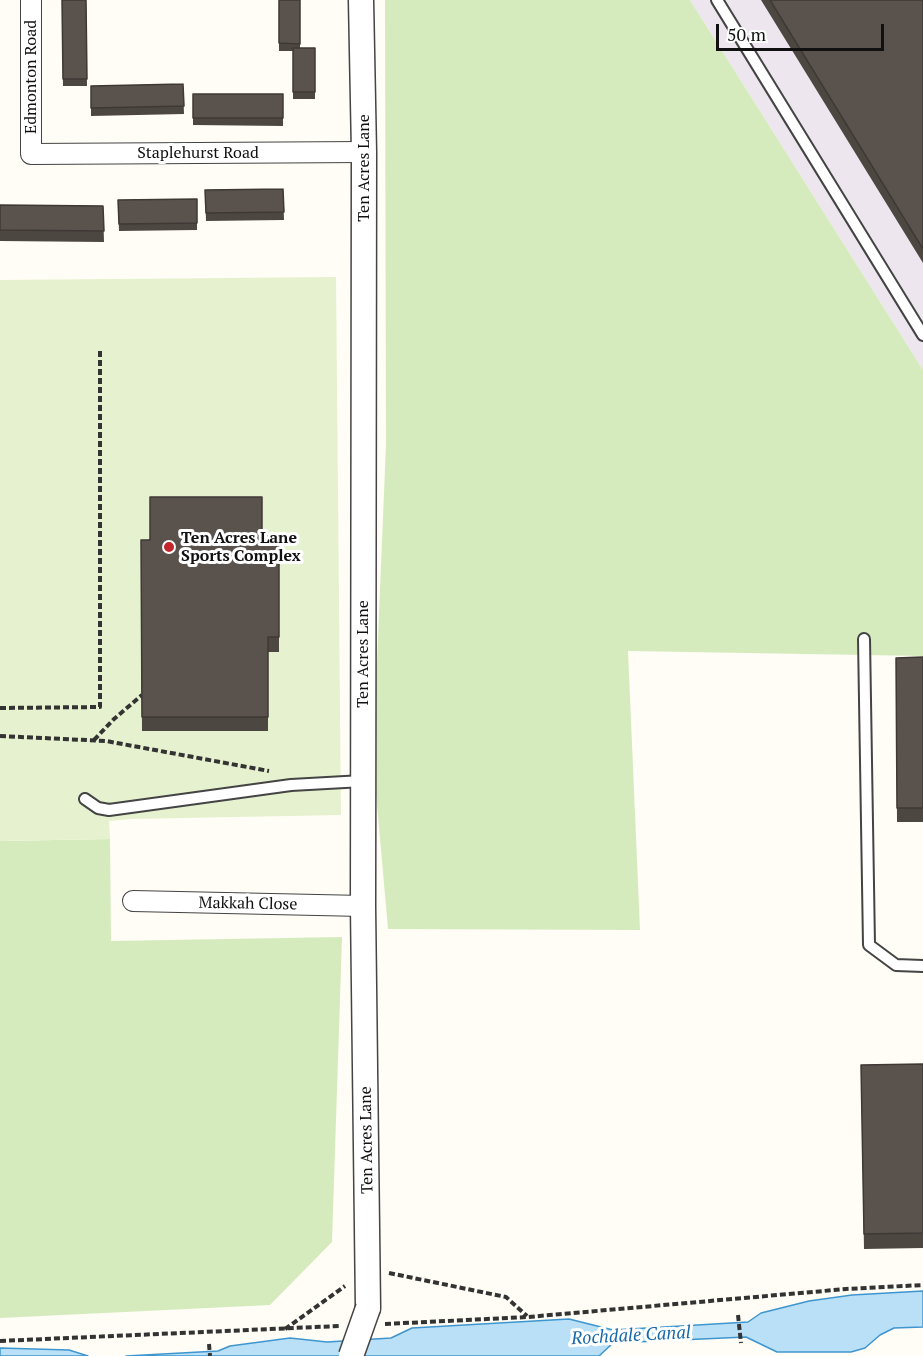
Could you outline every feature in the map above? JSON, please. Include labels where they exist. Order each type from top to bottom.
[{"type":"street","name":"Edmonton Road","points":[[31,0],[31,154]]},
{"type":"street","name":"Ten Acres Lane","points":[[351,1356],[373,1316],[369,1269],[363,906],[364,152],[361,0]]},
{"type":"street","name":"Staplehurst Road","points":[[31,154],[364,152]]},
{"type":"street","name":"Makkah Close","points":[[133,902],[363,906]]},
{"type":"lane","points":[[717,0],[923,335]]},
{"type":"lane","points":[[864,639],[869,945],[896,965],[923,966]]},
{"type":"lane","points":[[85,799],[98,808],[109,810],[280,786],[363,781]]},
{"type":"path","points":[[0,708],[100,707],[100,350]]},
{"type":"path","points":[[93,740],[114,718],[142,695]]},
{"type":"path","points":[[0,736],[106,741],[280,773],[280,786]]},
{"type":"path","points":[[285,1329],[369,1269],[506,1297],[528,1317]]},
{"type":"path","points":[[373,1316],[528,1317],[846,1289],[923,1285]]},
{"type":"path","points":[[738,1315],[741,1343]]},
{"type":"path","points":[[0,1341],[343,1326]]},
{"type":"path","points":[[209,1344],[210,1356]]},
{"type":"shaded area","points":[[690,0],[923,0],[923,370]]},
{"type":"green space","points":[[385,0],[690,0],[923,370],[923,656],[628,651],[640,930],[388,929],[373,759],[386,445]]},
{"type":"green space","name":"Ten Acres Lane Sports Complex","points":[[336,277],[341,815],[132,819],[109,821],[110,839],[0,841],[0,280]]},
{"type":"green space","points":[[110,839],[111,941],[342,937],[332,1242],[270,1305],[0,1318],[0,841]]},
{"type":"water","name":"Rochdale Canal","points":[[923,1291],[923,1327],[894,1328],[880,1335],[865,1348],[851,1352],[777,1352],[746,1337],[613,1343],[599,1356],[126,1356],[218,1351],[230,1346],[290,1338],[327,1342],[391,1338],[412,1328],[569,1319],[613,1330],[748,1322],[761,1313],[809,1301],[852,1295]]},
{"type":"water","points":[[0,1348],[69,1350],[88,1356],[0,1356]]},
{"type":"building","points":[[62,0],[86,0],[87,79],[63,79]]},
{"type":"building","points":[[279,0],[300,0],[300,44],[279,43]]},
{"type":"building","points":[[770,0],[923,0],[923,249]]},
{"type":"building","points":[[293,48],[315,48],[315,92],[293,92]]},
{"type":"building","points":[[183,84],[184,106],[91,108],[91,86]]},
{"type":"building","points":[[193,94],[283,94],[283,118],[193,118]]},
{"type":"building","points":[[283,189],[284,212],[206,213],[205,190]]},
{"type":"building","points":[[197,199],[197,223],[119,224],[118,200]]},
{"type":"building","points":[[0,205],[103,206],[104,231],[0,230]]},
{"type":"building","points":[[150,497],[262,497],[262,536],[279,536],[279,637],[268,637],[268,717],[142,717],[141,540],[150,540]]},
{"type":"building","points":[[923,657],[923,808],[897,808],[896,658]]},
{"type":"building","points":[[923,1064],[923,1233],[864,1234],[861,1065]]},
{"type":"place","name":"Ten Acres Lane Sports Complex","points":[[169,547]]}]
